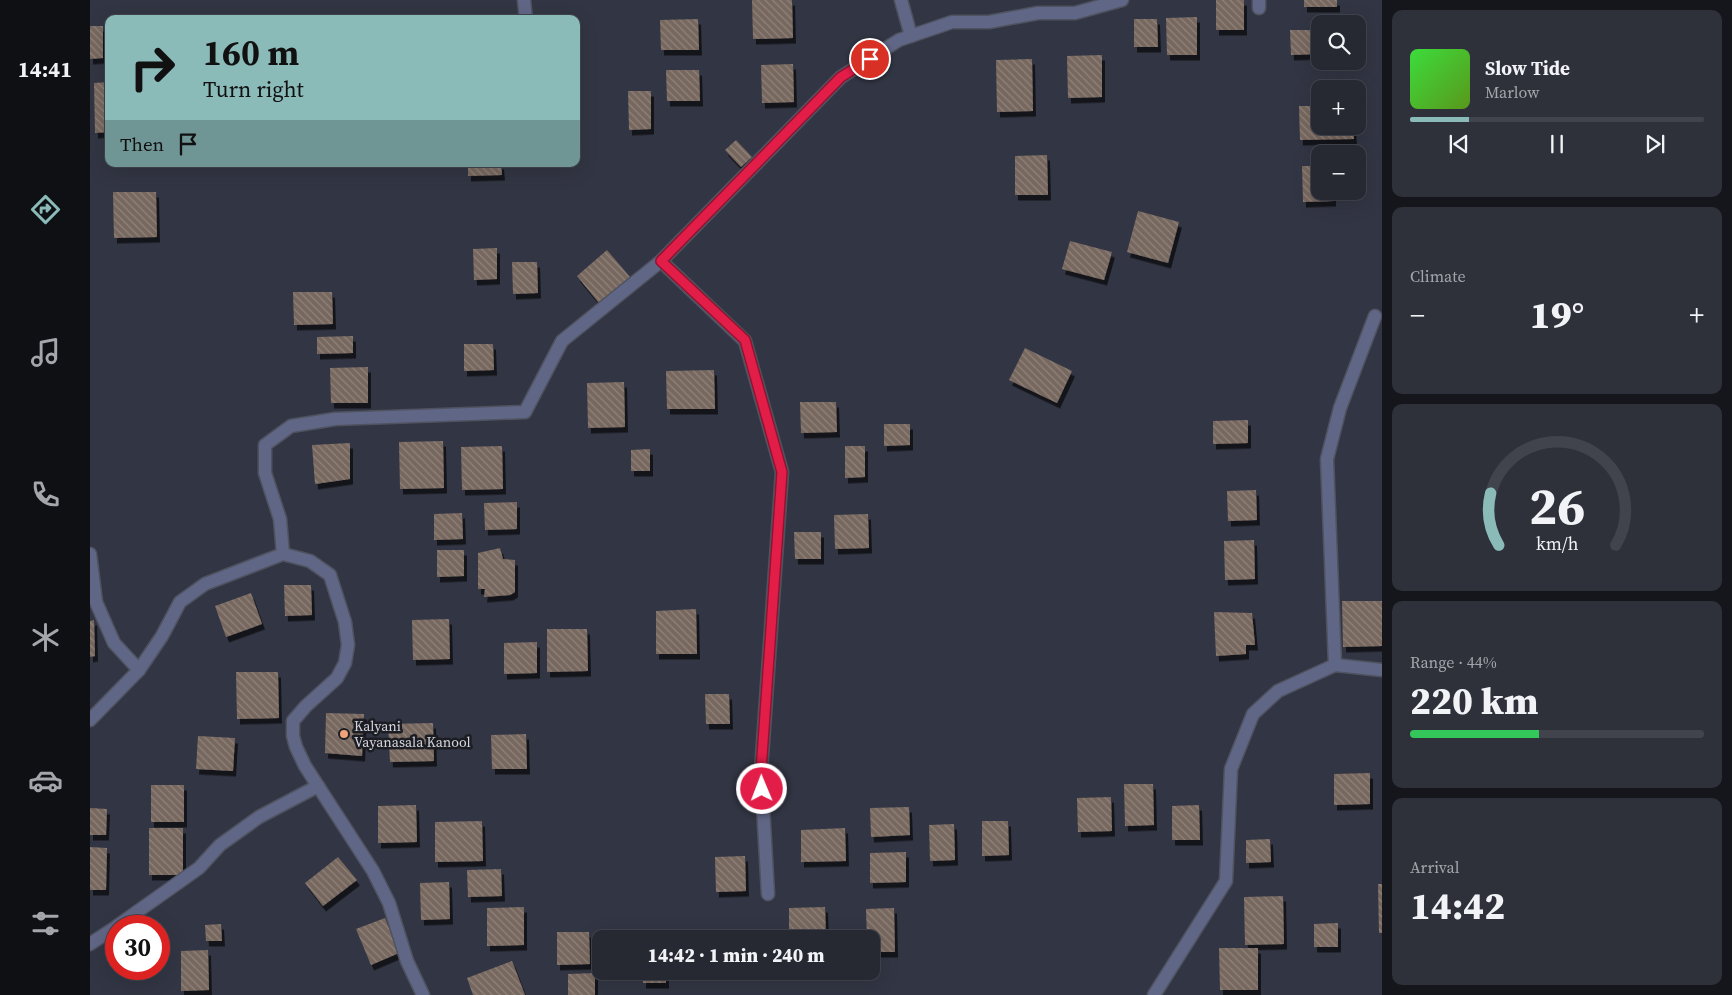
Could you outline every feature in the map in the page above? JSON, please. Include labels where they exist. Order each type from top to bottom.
[{"type":"street","points":[[524,0],[526,15]]},
{"type":"street","points":[[901,0],[911,36]]},
{"type":"street","points":[[283,554],[280,519],[265,473],[265,445],[291,426],[335,419],[525,412],[562,341],[661,261],[841,77],[899,40],[952,22],[988,22],[1038,13],[1075,13],[1122,0]]},
{"type":"street","points":[[661,261],[745,340],[782,472],[761,771],[768,894]]},
{"type":"street","points":[[1335,665],[1327,459],[1340,408],[1374,316]]},
{"type":"street","points":[[90,554],[96,602],[114,643],[140,670]]},
{"type":"street","points":[[90,720],[140,670],[180,602],[205,584],[283,554],[310,561],[330,575],[345,622],[348,645],[345,663],[337,678],[306,706],[293,721],[293,736],[296,747],[318,786],[373,871],[385,895],[407,961],[423,995]]},
{"type":"street","points":[[1154,995],[1226,881],[1231,769],[1253,714],[1278,691],[1335,665],[1382,670]]},
{"type":"street","points":[[133,915],[199,868],[220,845],[259,817],[318,786]]},
{"type":"street","points":[[90,944],[105,934]]},
{"type":"building","points":[[752,0],[792,0],[793,38],[753,39]]},
{"type":"building","points":[[1216,0],[1244,0],[1244,30],[1216,30]]},
{"type":"building","points":[[1304,0],[1337,0],[1337,7],[1304,7]]},
{"type":"building","points":[[1197,17],[1197,55],[1167,55],[1166,18]]},
{"type":"building","points":[[698,19],[699,50],[661,50],[660,20]]},
{"type":"building","points":[[1134,19],[1157,19],[1158,47],[1134,47]]},
{"type":"building","points":[[90,26],[103,26],[103,58],[90,59]]},
{"type":"building","points":[[1290,30],[1311,30],[1311,54],[1291,55]]},
{"type":"building","points":[[1102,55],[1102,97],[1068,98],[1067,56]]},
{"type":"building","points":[[1032,59],[1033,111],[997,112],[996,60]]},
{"type":"building","points":[[793,64],[794,102],[762,103],[761,65]]},
{"type":"building","points":[[666,70],[699,70],[700,101],[667,101]]},
{"type":"building","points":[[105,82],[105,132],[95,133],[94,83]]},
{"type":"building","points":[[628,91],[651,91],[651,129],[629,130]]},
{"type":"building","points":[[1299,106],[1311,106],[1311,135],[1354,135],[1354,139],[1300,140]]},
{"type":"building","points":[[736,140],[752,157],[741,167],[725,150]]},
{"type":"building","points":[[1047,155],[1048,195],[1015,195],[1015,156]]},
{"type":"building","points":[[1302,166],[1311,166],[1311,200],[1333,201],[1303,202]]},
{"type":"building","points":[[468,167],[501,167],[502,175],[468,176]]},
{"type":"building","points":[[113,192],[156,192],[157,237],[114,238]]},
{"type":"building","points":[[1138,211],[1179,222],[1168,263],[1127,252]]},
{"type":"building","points":[[1070,241],[1112,252],[1104,280],[1062,269]]},
{"type":"building","points":[[497,248],[497,279],[474,280],[473,249]]},
{"type":"building","points":[[607,250],[630,277],[599,303],[577,276]]},
{"type":"building","points":[[512,262],[537,262],[538,293],[513,294]]},
{"type":"building","points":[[293,292],[332,292],[333,324],[294,325]]},
{"type":"building","points":[[353,336],[353,353],[317,354],[317,337]]},
{"type":"building","points":[[464,344],[493,344],[494,370],[464,371]]},
{"type":"building","points":[[1025,348],[1072,371],[1057,403],[1009,380]]},
{"type":"building","points":[[368,367],[368,403],[331,403],[330,368]]},
{"type":"building","points":[[714,370],[715,409],[667,409],[666,371]]},
{"type":"building","points":[[624,382],[625,427],[588,428],[587,383]]},
{"type":"building","points":[[800,402],[836,402],[837,432],[801,433]]},
{"type":"building","points":[[1248,420],[1248,443],[1213,444],[1213,421]]},
{"type":"building","points":[[884,424],[910,424],[910,445],[884,446]]},
{"type":"building","points":[[443,441],[444,488],[400,489],[399,442]]},
{"type":"building","points":[[350,443],[350,479],[315,484],[312,445]]},
{"type":"building","points":[[502,446],[503,489],[462,490],[461,447]]},
{"type":"building","points":[[845,446],[865,446],[865,477],[845,478]]},
{"type":"building","points":[[650,449],[650,471],[631,471],[631,450]]},
{"type":"building","points":[[1256,490],[1257,520],[1228,521],[1227,491]]},
{"type":"building","points":[[517,502],[517,529],[485,530],[484,503]]},
{"type":"building","points":[[462,513],[463,539],[434,540],[434,514]]},
{"type":"building","points":[[868,514],[869,548],[835,549],[834,515]]},
{"type":"building","points":[[794,532],[821,532],[821,559],[795,559]]},
{"type":"building","points":[[1254,540],[1255,579],[1225,580],[1224,541]]},
{"type":"building","points":[[500,548],[503,559],[515,560],[515,592],[510,595],[484,597],[485,589],[478,589],[478,553]]},
{"type":"building","points":[[437,550],[464,550],[464,576],[437,577]]},
{"type":"building","points":[[284,585],[311,585],[312,615],[285,616]]},
{"type":"building","points":[[251,593],[262,624],[226,637],[215,606]]},
{"type":"building","points":[[1342,601],[1382,601],[1382,646],[1343,647]]},
{"type":"building","points":[[696,609],[697,654],[656,654],[656,611]]},
{"type":"building","points":[[1214,612],[1252,613],[1255,645],[1246,645],[1246,654],[1216,656]]},
{"type":"building","points":[[449,619],[450,659],[413,660],[412,620]]},
{"type":"building","points":[[94,620],[95,656],[90,657],[90,621]]},
{"type":"building","points":[[547,629],[587,629],[588,671],[547,672]]},
{"type":"building","points":[[537,642],[537,673],[504,674],[504,643]]},
{"type":"building","points":[[236,672],[278,672],[279,718],[237,719]]},
{"type":"building","points":[[705,694],[729,694],[730,724],[706,724]]},
{"type":"building","name":"Kalyani Vayanasala Kanool","points":[[326,713],[364,714],[362,756],[325,753]]},
{"type":"building","points":[[433,723],[434,761],[390,762],[388,724]]},
{"type":"building","points":[[526,734],[527,769],[492,769],[491,735]]},
{"type":"building","points":[[198,736],[235,738],[233,771],[196,769]]},
{"type":"building","points":[[1370,773],[1370,804],[1334,805],[1334,774]]},
{"type":"building","points":[[1124,784],[1153,784],[1154,825],[1125,826]]},
{"type":"building","points":[[151,785],[184,785],[184,822],[151,822]]},
{"type":"building","points":[[1111,797],[1112,831],[1078,832],[1077,798]]},
{"type":"building","points":[[416,805],[417,842],[378,843],[378,806]]},
{"type":"building","points":[[1199,805],[1200,840],[1172,840],[1172,806]]},
{"type":"building","points":[[909,807],[910,835],[871,837],[870,808]]},
{"type":"building","points":[[90,808],[107,809],[106,835],[90,835]]},
{"type":"building","points":[[482,821],[483,861],[435,862],[435,822]]},
{"type":"building","points":[[982,821],[1008,821],[1009,855],[982,856]]},
{"type":"building","points":[[954,824],[955,860],[930,861],[929,825]]},
{"type":"building","points":[[149,828],[183,828],[183,875],[149,875]]},
{"type":"building","points":[[845,828],[846,861],[801,862],[801,830]]},
{"type":"building","points":[[1270,839],[1271,862],[1246,863],[1246,840]]},
{"type":"building","points":[[90,847],[107,848],[106,890],[90,890]]},
{"type":"building","points":[[906,852],[906,882],[870,883],[870,853]]},
{"type":"building","points":[[745,856],[746,891],[716,892],[715,857]]},
{"type":"building","points":[[338,857],[357,880],[323,906],[305,883]]},
{"type":"building","points":[[501,869],[502,896],[468,897],[467,870]]},
{"type":"building","points":[[449,882],[450,919],[421,920],[420,883]]},
{"type":"building","points":[[1378,884],[1382,884],[1382,933],[1379,933]]},
{"type":"building","points":[[1283,896],[1284,944],[1245,945],[1244,897]]},
{"type":"building","points":[[524,907],[524,945],[487,946],[487,908]]},
{"type":"building","points":[[825,907],[826,930],[789,930],[789,908]]},
{"type":"building","points":[[894,908],[895,952],[880,952],[880,930],[867,930],[866,909]]},
{"type":"building","points":[[385,918],[399,953],[371,965],[356,929]]},
{"type":"building","points":[[1338,923],[1338,947],[1314,947],[1314,924]]},
{"type":"building","points":[[221,924],[222,941],[206,941],[205,925]]},
{"type":"building","points":[[557,932],[589,932],[590,964],[557,965]]},
{"type":"building","points":[[1219,948],[1258,948],[1258,990],[1220,990]]},
{"type":"building","points":[[208,950],[209,990],[181,991],[181,951]]},
{"type":"building","points":[[512,961],[525,995],[473,995],[467,978]]},
{"type":"building","points":[[592,973],[592,980],[595,980],[595,995],[568,995],[568,974]]},
{"type":"building","points":[[643,980],[666,980],[666,983],[643,983]]},
{"type":"place","name":"Kalyani Vayanasala Kanool","points":[[344,734]]},
{"type":"route","points":[[762,789],[761,771],[782,472],[745,340],[661,261],[841,77],[870,59]]}]
